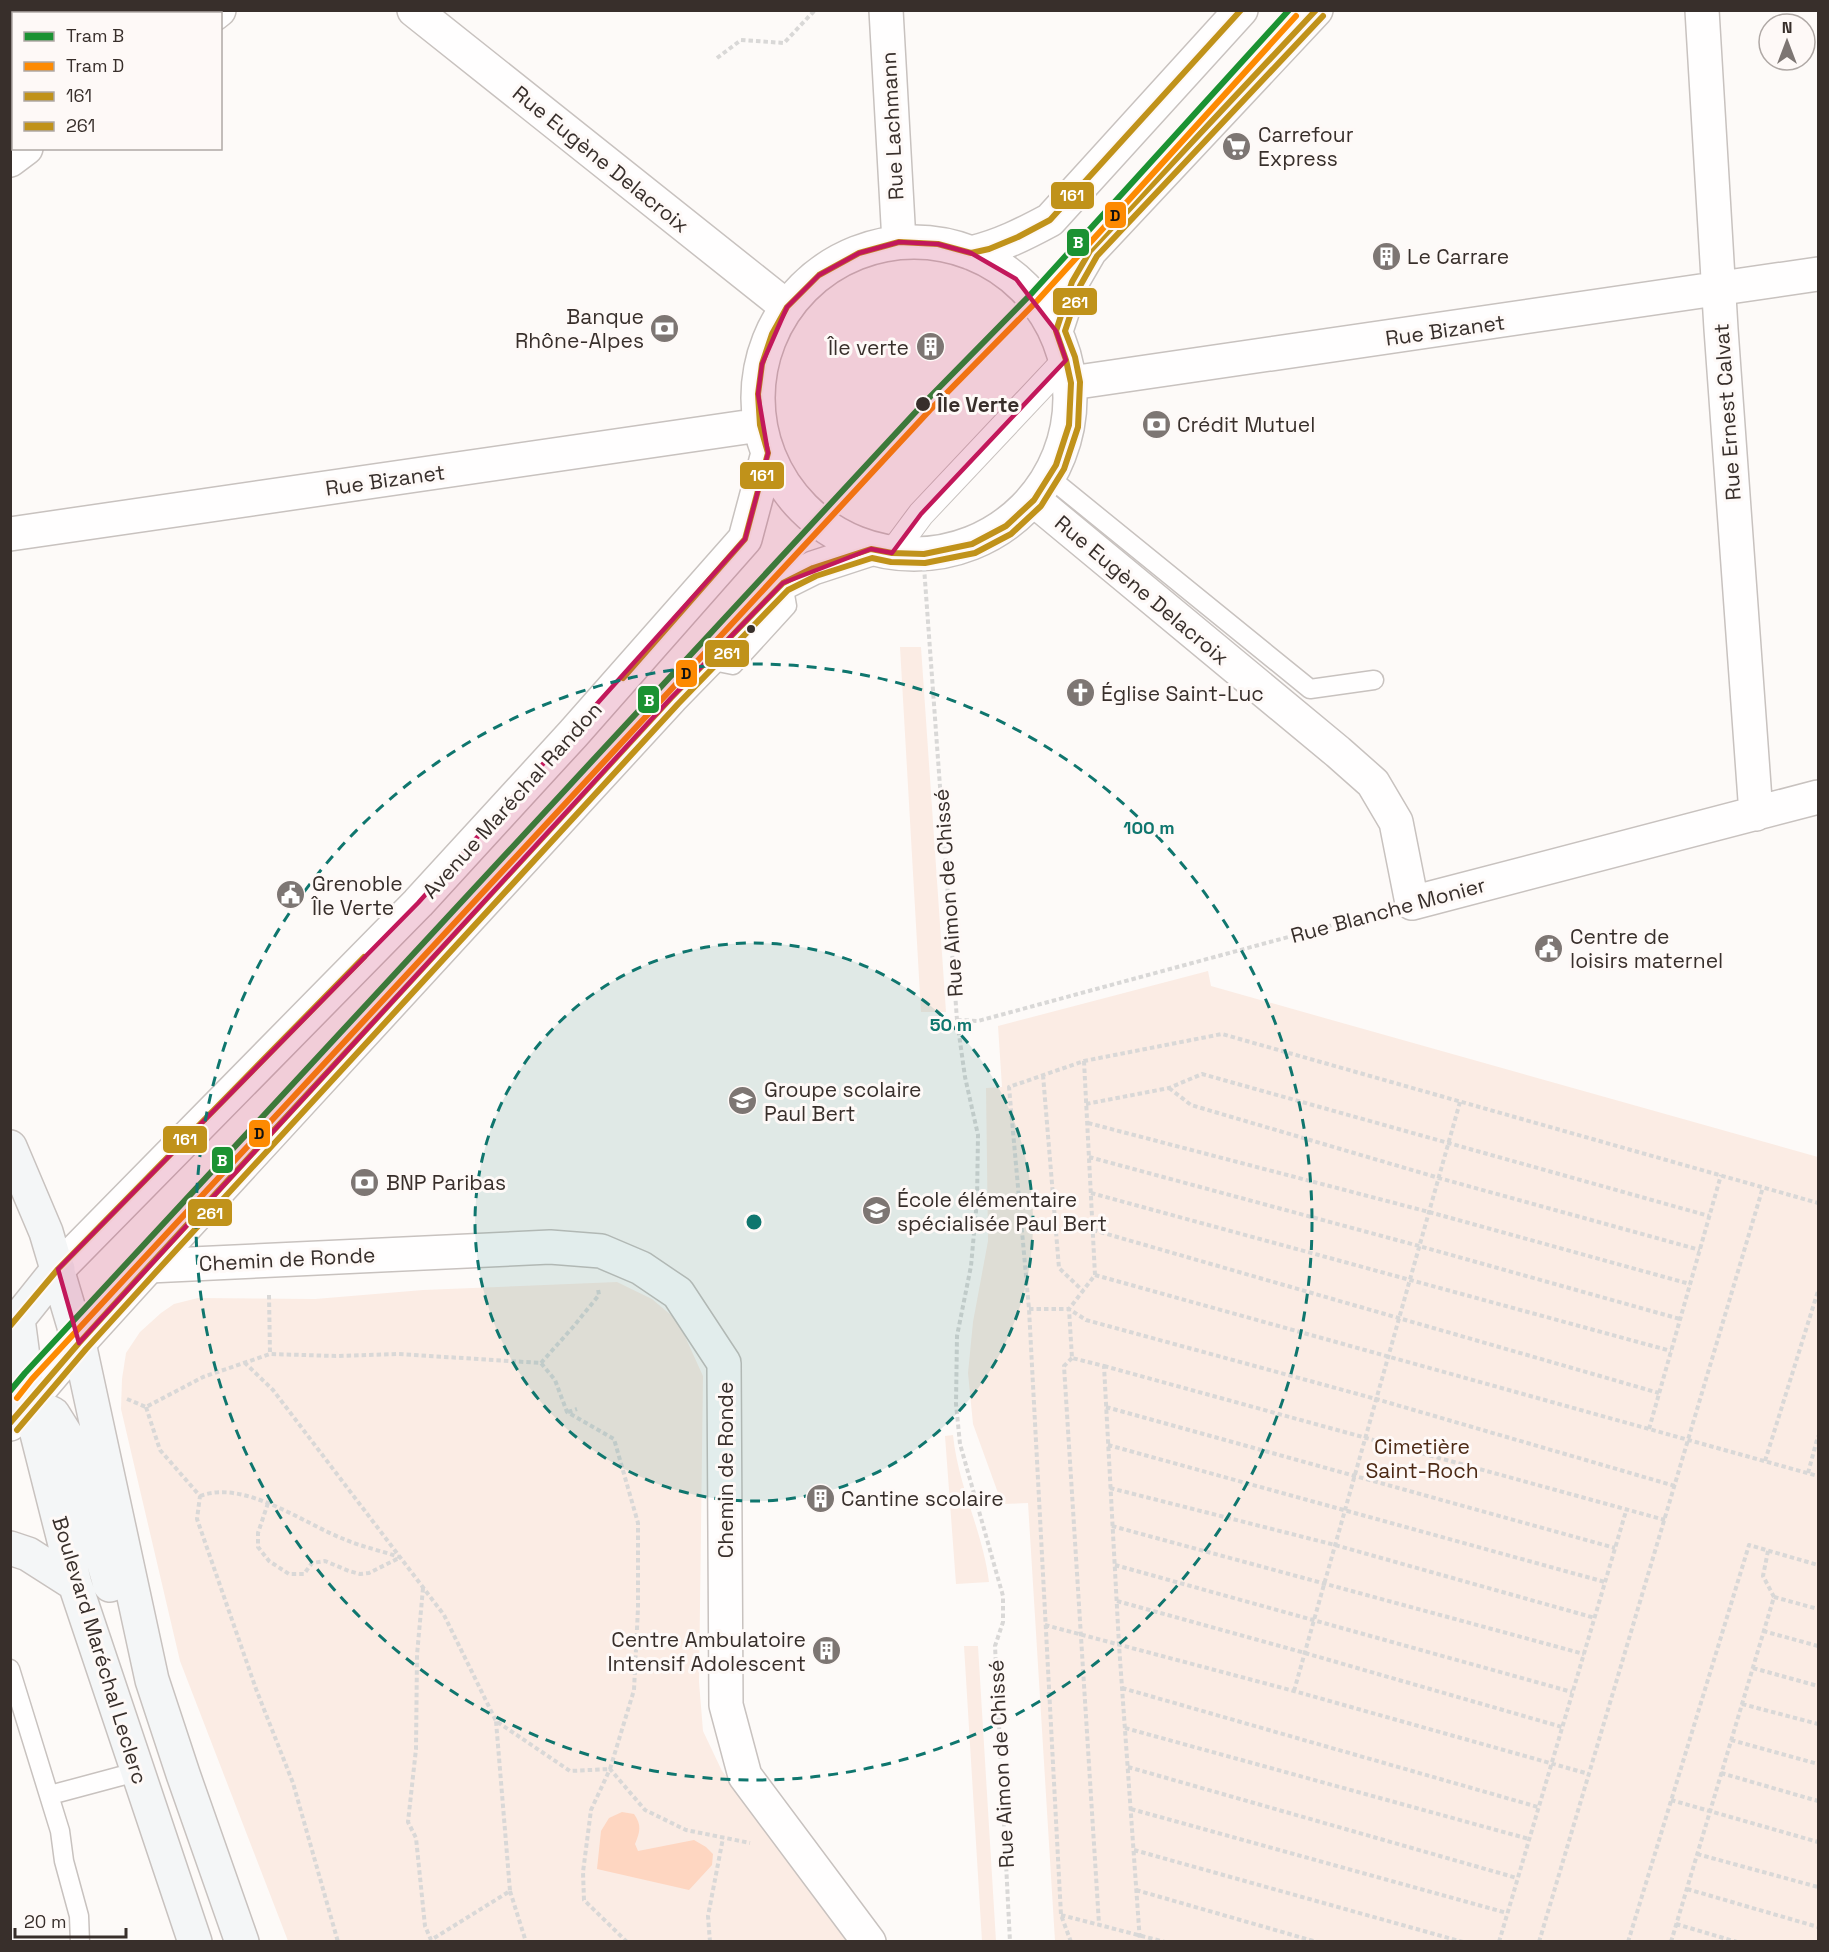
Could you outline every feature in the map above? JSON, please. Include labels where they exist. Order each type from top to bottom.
[{"type":"main road","name":"Boulevard Maréchal Leclerc","points":[[10,1147],[46,1233],[79,1343],[152,1680],[242,1941]]},
{"type":"main road","name":"Avenue Maréchal Randon","points":[[14,1323],[58,1269]]},
{"type":"main road","name":"Boulevard Maréchal Leclerc","points":[[14,1323],[17,1408],[136,1772],[195,1941]]},
{"type":"main road","points":[[17,1408],[53,1414],[68,1438],[117,1609],[142,1640]]},
{"type":"main road","points":[[10,1548],[28,1554],[75,1584]]},
{"type":"street","name":"Rue Eugène Delacroix","points":[[414,10],[787,307]]},
{"type":"street","name":"Rue Lachmann","points":[[886,10],[900,242]]},
{"type":"street","points":[[971,253],[989,249],[1018,237],[1050,220],[1241,10]]},
{"type":"street","points":[[17,1408],[708,660],[783,583],[813,568],[896,552],[972,544],[1006,526],[1041,488],[1056,465],[1069,425],[1064,358],[1072,282],[1090,251],[1316,10]]},
{"type":"street","name":"Rue Ernest Calvat","points":[[1702,10],[1718,289],[1756,814]]},
{"type":"street","points":[[10,160],[23,150]]},
{"type":"street","points":[[896,552],[832,531],[810,514],[791,493],[764,439],[758,394],[762,364],[772,334],[787,307],[819,275],[859,253],[900,242],[938,244],[971,253],[1016,279],[1031,294],[1064,358]]},
{"type":"street","name":"Rue Bizanet","points":[[1064,358],[1718,289],[1818,274]]},
{"type":"street","points":[[896,552],[921,514],[1064,358]]},
{"type":"street","name":"Rue Bizanet","points":[[10,534],[764,439]]},
{"type":"street","name":"Avenue Maréchal Randon","points":[[58,1269],[418,903],[573,734],[745,539],[764,439]]},
{"type":"street","name":"Rue Eugène Delacroix","points":[[1041,488],[1373,783],[1396,822],[1412,903]]},
{"type":"street","name":"Rue Blanche Monier","points":[[1412,903],[1818,796]]},
{"type":"street","name":"Chemin de Ronde","points":[[149,1266],[550,1247],[601,1251],[641,1268],[678,1293],[724,1363],[726,1705],[745,1776],[869,1941]]},
{"type":"lane","points":[[1041,488],[1310,689],[1374,680]]},
{"type":"lane","points":[[10,1669],[50,1795],[79,1916],[92,1941]]},
{"type":"lane","points":[[50,1795],[136,1772]]},
{"type":"lane","points":[[79,1916],[80,1941]]},
{"type":"path","points":[[717,58],[741,40],[784,43],[815,10]]},
{"type":"path","name":"Rue Aimon de Chissé","points":[[896,552],[925,599],[957,1020],[965,1077],[978,1135],[977,1200],[971,1266],[957,1336],[956,1404],[960,1444],[1003,1596],[1003,1622],[995,1646],[1010,1941]]},
{"type":"path","name":"Rue Blanche Monier","points":[[957,1020],[978,1022],[1412,903]]},
{"type":"path","points":[[1071,1941],[1061,1915],[1029,1310],[1009,1087],[1084,1061],[1222,1034],[1818,1203]]},
{"type":"path","points":[[1084,1061],[1095,1275],[1069,1309],[1071,1358],[1064,1366],[1099,1924]]},
{"type":"path","points":[[1086,1104],[1169,1088],[1202,1074],[1709,1216]]},
{"type":"path","points":[[1043,1076],[1059,1268],[1083,1291]]},
{"type":"path","points":[[1169,1088],[1191,1105],[1439,1179],[1700,1250]]},
{"type":"path","points":[[1294,1691],[1460,1102]]},
{"type":"path","points":[[1087,1123],[1429,1212],[1690,1284]]},
{"type":"path","points":[[1089,1157],[1419,1245],[1680,1319]]},
{"type":"path","points":[[1648,1429],[1721,1175]]},
{"type":"path","points":[[1539,1941],[1763,1186]]},
{"type":"path","points":[[1091,1193],[1671,1351]]},
{"type":"path","points":[[1093,1230],[1659,1393]]},
{"type":"path","points":[[541,1363],[573,1328],[599,1294],[596,1280],[601,1251]]},
{"type":"path","points":[[268,1259],[270,1354]]},
{"type":"path","points":[[1095,1275],[1818,1476]]},
{"type":"path","points":[[1765,1461],[1818,1291]]},
{"type":"path","points":[[1029,1310],[1069,1309],[1086,1320],[1376,1399],[1675,1486]]},
{"type":"path","points":[[146,1407],[203,1377],[270,1354],[336,1356],[398,1354],[541,1363],[555,1380],[567,1412],[614,1439],[638,1523],[638,1608],[634,1690],[610,1769],[591,1810],[583,1872],[584,1900],[627,1941]]},
{"type":"path","points":[[1071,1358],[1665,1520]]},
{"type":"path","points":[[244,1362],[273,1390],[444,1615],[496,1721],[510,1891],[526,1941]]},
{"type":"path","points":[[1104,1366],[1119,1645],[1140,1941]]},
{"type":"path","points":[[118,1395],[146,1407],[160,1450],[200,1496]]},
{"type":"path","points":[[1106,1407],[1615,1548]]},
{"type":"path","points":[[567,1412],[577,1409]]},
{"type":"path","points":[[1808,1473],[1818,1436]]},
{"type":"path","points":[[1108,1445],[1605,1582]]},
{"type":"path","points":[[1110,1488],[1335,1545],[1594,1618]]},
{"type":"path","points":[[200,1496],[212,1491],[230,1492],[268,1503],[346,1540],[400,1557]]},
{"type":"path","points":[[200,1496],[196,1519],[256,1689],[293,1783],[338,1941]]},
{"type":"path","points":[[268,1503],[258,1533],[258,1546],[268,1561],[289,1574],[304,1574],[312,1563],[325,1561],[360,1574],[369,1573],[400,1557]]},
{"type":"path","points":[[1498,1941],[1626,1511]]},
{"type":"path","points":[[1112,1526],[1584,1654]]},
{"type":"path","points":[[1628,1941],[1749,1545],[1818,1565]]},
{"type":"path","points":[[1671,1941],[1774,1597],[1763,1576],[1768,1551]]},
{"type":"path","points":[[1114,1564],[1572,1692]]},
{"type":"path","points":[[423,1587],[417,1655],[416,1749],[408,1822],[416,1838],[425,1926],[431,1941],[510,1891]]},
{"type":"path","points":[[1774,1597],[1818,1609]]},
{"type":"path","points":[[1117,1601],[1562,1727]]},
{"type":"path","points":[[1045,1625],[1294,1691],[1589,1774]]},
{"type":"path","points":[[1764,1631],[1818,1646]]},
{"type":"path","points":[[1752,1668],[1818,1686]]},
{"type":"path","points":[[1122,1688],[1538,1807]]},
{"type":"path","points":[[1742,1704],[1818,1724]]},
{"type":"path","points":[[496,1721],[570,1771],[610,1769]]},
{"type":"path","points":[[1125,1728],[1529,1839]]},
{"type":"path","points":[[1731,1740],[1818,1764]]},
{"type":"path","points":[[1128,1767],[1517,1878]]},
{"type":"path","points":[[610,1769],[645,1810],[686,1830],[771,1846],[793,1840]]},
{"type":"path","points":[[1721,1773],[1818,1802]]},
{"type":"path","points":[[1671,1800],[1818,1842]]},
{"type":"path","points":[[1131,1809],[1507,1913]]},
{"type":"path","points":[[710,1941],[708,1916],[723,1838]]},
{"type":"path","points":[[1134,1850],[1463,1941]]},
{"type":"path","points":[[1697,1854],[1818,1887]]},
{"type":"path","points":[[1687,1889],[1818,1927]]},
{"type":"path","points":[[1136,1890],[1317,1941]]},
{"type":"path","points":[[1061,1915],[1165,1941]]},
{"type":"path","points":[[1676,1924],[1737,1941]]},
{"type":"highlighted area","points":[[899,242],[938,244],[971,253],[1016,279],[1056,331],[1066,360],[921,514],[892,553],[871,549],[783,583],[671,698],[79,1343],[58,1269],[418,903],[745,539],[768,453],[758,394],[762,364],[787,307],[819,275],[859,253]]},
{"type":"green space","points":[[900,647],[921,647],[946,1012],[921,1012]]},
{"type":"green space","name":"Cimetière Saint-Roch","points":[[1208,971],[1211,986],[1818,1157],[1818,1941],[1055,1941],[1028,1503],[1002,1504],[973,1424],[968,1373],[973,1322],[988,1241],[986,1088],[1002,1087],[998,1026]]},
{"type":"green space","points":[[617,1282],[652,1299],[678,1321],[703,1376],[699,1682],[703,1731],[722,1771],[858,1941],[288,1941],[180,1661],[121,1409],[126,1353],[140,1332],[161,1313],[174,1304],[198,1298],[315,1299],[423,1290]]},
{"type":"green space","points":[[953,1435],[960,1472],[982,1545],[989,1582],[956,1584],[945,1436]]},
{"type":"green space","points":[[964,1646],[978,1646],[996,1941],[982,1941]]},
{"type":"shaded area","points":[[622,1812],[634,1814],[638,1822],[639,1832],[635,1844],[638,1851],[694,1840],[713,1854],[712,1865],[689,1890],[597,1869],[601,1831],[609,1818]]},
{"type":"tram line","name":"B","points":[[10,1391],[923,404],[1031,294],[1289,10]]},
{"type":"tram line","name":"D","points":[[17,1398],[32,1379],[930,410],[1038,300],[1296,16]]},
{"type":"transit line","name":"161","points":[[623,678],[745,539],[768,453],[760,425],[758,394],[762,364],[772,334],[787,307],[819,275],[859,253],[899,242],[938,244],[971,253],[989,249],[1018,237],[1050,220],[1241,10]]},
{"type":"transit line","name":"161","points":[[10,1423],[149,1266],[671,698],[783,583],[813,568],[871,549],[892,553],[924,554],[972,544],[1006,526],[1034,500],[1056,465],[1069,425],[1071,383],[1056,331],[1072,282],[1090,251],[1316,10]]},
{"type":"transit line","name":"261","points":[[17,1430],[156,1272],[678,704],[788,590],[816,576],[872,558],[891,562],[925,563],[975,553],[1011,534],[1041,506],[1064,469],[1078,427],[1080,382],[1075,357],[1065,331],[1080,286],[1097,256],[1323,16]]},
{"type":"transit line","name":"161","points":[[10,1326],[58,1269],[364,957]]},
{"type":"place","name":"Carrefour Express","points":[[1237,146]]},
{"type":"place","name":"Le Carrare","points":[[1386,256]]},
{"type":"place","name":"Banque Rhône-Alpes","points":[[665,328]]},
{"type":"place","name":"Île verte","points":[[930,347]]},
{"type":"place","name":"Île Verte","points":[[923,404]]},
{"type":"place","name":"Crédit Mutuel","points":[[1156,424]]},
{"type":"place","name":"Église Saint-Luc","points":[[1080,693]]},
{"type":"place","name":"Grenoble Île Verte","points":[[291,895]]},
{"type":"place","name":"Centre de loisirs maternel","points":[[1549,948]]},
{"type":"place","name":"Groupe scolaire Paul Bert","points":[[743,1101]]},
{"type":"place","name":"BNP Paribas","points":[[365,1182]]},
{"type":"place","name":"École élémentaire spécialisée Paul Bert","points":[[876,1211]]},
{"type":"place","name":"Cantine scolaire","points":[[820,1498]]},
{"type":"place","name":"Centre Ambulatoire Intensif Adolescent","points":[[827,1651]]}]
